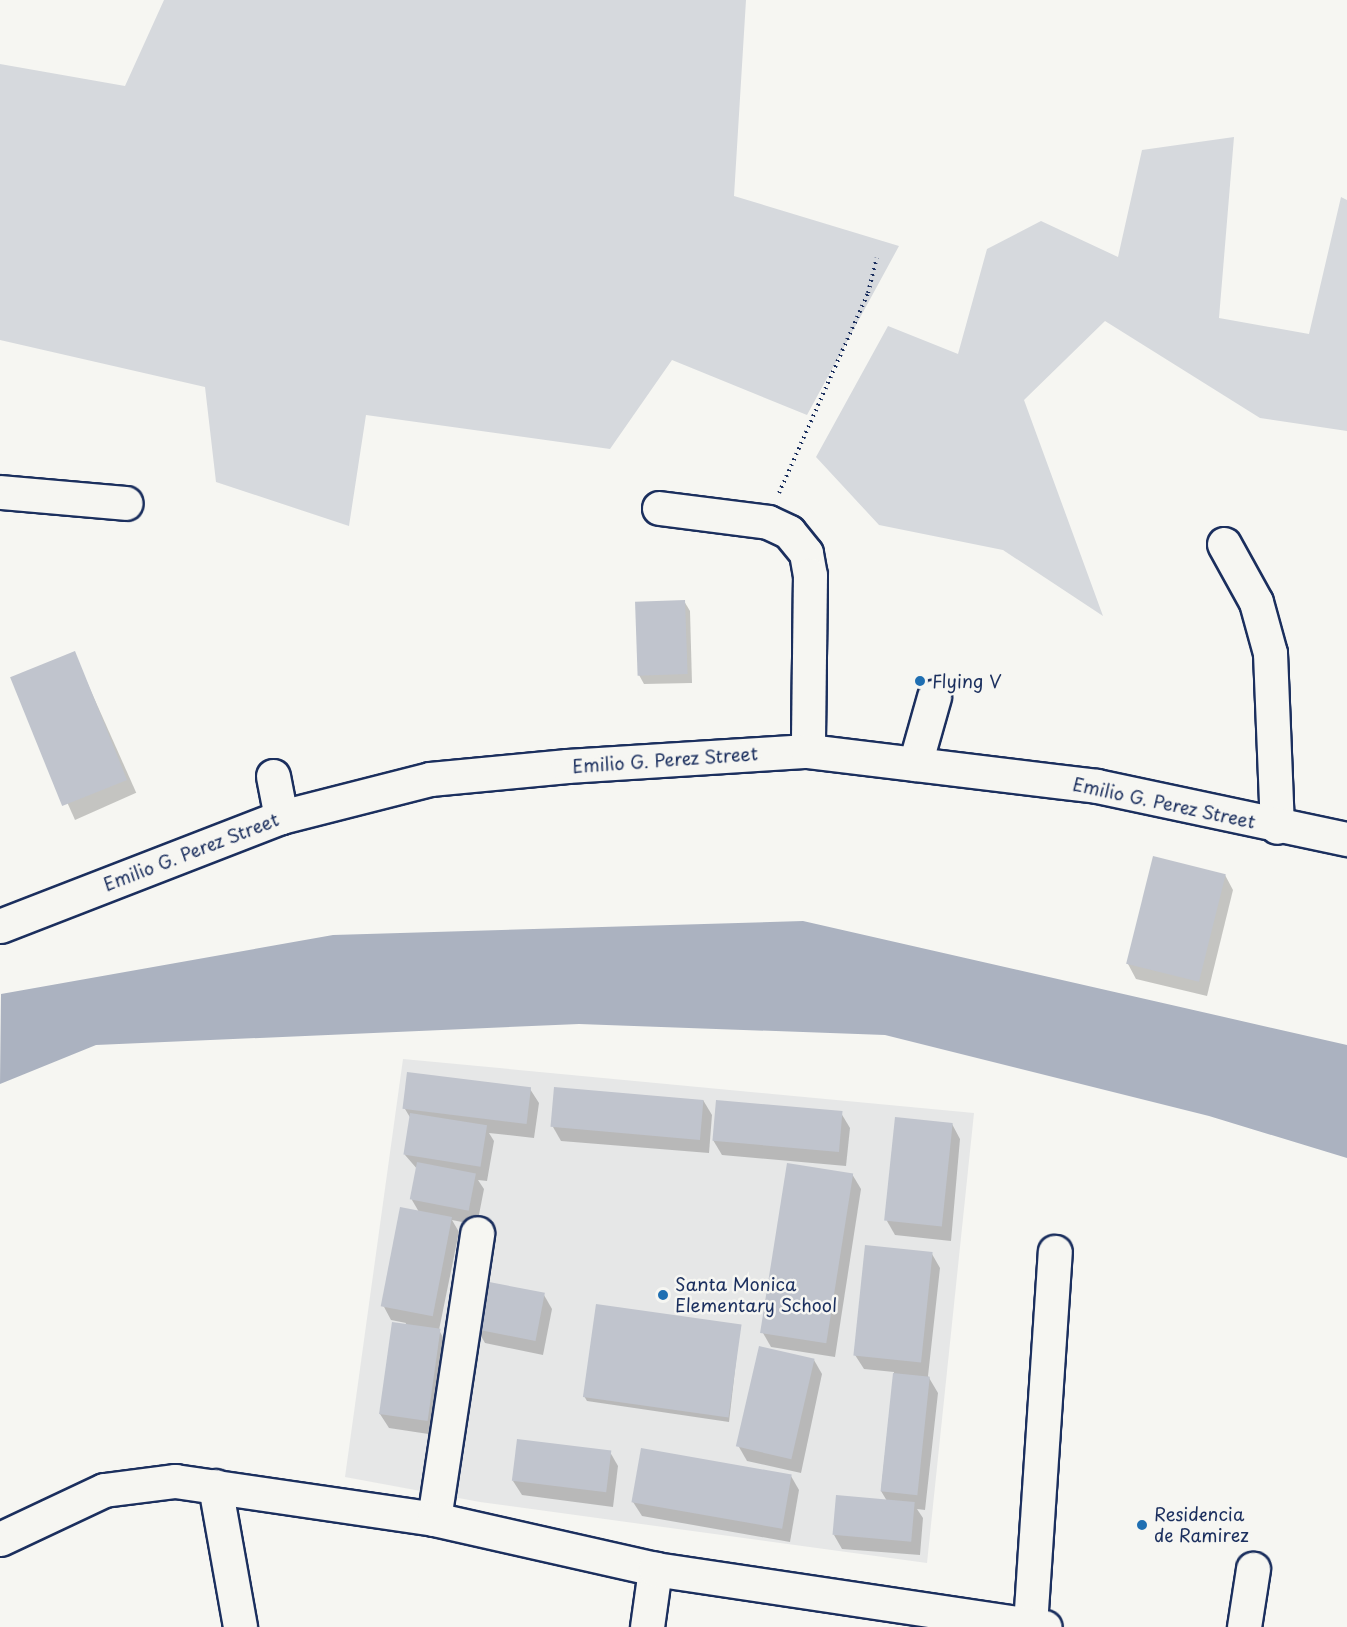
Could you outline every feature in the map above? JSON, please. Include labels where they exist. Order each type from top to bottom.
[{"type":"main road","points":[[0,492],[126,503]]},
{"type":"main road","points":[[659,508],[768,522],[789,532],[806,553],[810,575],[807,751]]},
{"type":"main road","points":[[1224,544],[1256,602],[1270,653],[1277,827]]},
{"type":"main road","points":[[915,764],[934,697]]},
{"type":"main road","name":"Emilio G. Perez Street","points":[[0,926],[169,850],[281,817],[430,779],[807,751],[1097,786],[1277,827],[1347,839]]},
{"type":"main road","points":[[273,776],[281,817]]},
{"type":"main road","points":[[434,1519],[477,1233]]},
{"type":"main road","points":[[0,1539],[104,1490],[175,1481],[434,1519],[655,1569],[1037,1626],[1055,1252]]},
{"type":"main road","points":[[215,1486],[240,1627]]},
{"type":"main road","points":[[647,1627],[655,1569]]},
{"type":"main road","points":[[1244,1627],[1253,1569]]},
{"type":"path","points":[[768,522],[791,459],[868,293],[877,258]]},
{"type":"shaded area","points":[[164,0],[746,0],[734,196],[899,246],[807,415],[672,360],[610,449],[366,415],[349,526],[216,482],[205,387],[0,340],[0,64],[125,86]]},
{"type":"shaded area","points":[[1234,137],[1219,318],[1309,334],[1341,197],[1347,200],[1347,431],[1260,418],[1105,321],[1024,400],[1103,616],[1003,550],[879,525],[816,457],[888,326],[958,354],[987,249],[1041,221],[1118,257],[1142,150]]},
{"type":"shaded area","points":[[803,921],[1347,1045],[1347,1158],[1209,1116],[885,1035],[579,1024],[96,1045],[0,1084],[1,994],[333,935]]},
{"type":"shaded area","name":"Santa Monica Elementary School","points":[[403,1059],[974,1113],[927,1563],[480,1502],[345,1477]]},
{"type":"building","points":[[685,600],[688,674],[638,676],[635,602]]},
{"type":"building","points":[[75,651],[127,780],[62,806],[10,677]]},
{"type":"building","points":[[1153,856],[1226,874],[1199,982],[1126,964]]},
{"type":"building","points":[[407,1072],[531,1087],[527,1124],[402,1109]]},
{"type":"building","points":[[554,1087],[703,1100],[700,1140],[551,1127]]},
{"type":"building","points":[[716,1100],[843,1111],[839,1152],[712,1141]]},
{"type":"building","points":[[410,1113],[487,1125],[480,1167],[403,1154]]},
{"type":"building","points":[[895,1117],[953,1123],[942,1226],[884,1220]]},
{"type":"building","points":[[417,1162],[476,1173],[469,1211],[410,1199]]},
{"type":"building","points":[[787,1163],[853,1173],[826,1343],[760,1333]]},
{"type":"building","points":[[400,1207],[452,1217],[433,1316],[381,1306]]},
{"type":"building","points":[[865,1245],[933,1252],[921,1362],[853,1355]]},
{"type":"building","points":[[484,1281],[545,1293],[536,1341],[475,1329]]},
{"type":"building","points":[[596,1304],[742,1324],[728,1418],[583,1397]]},
{"type":"building","points":[[392,1322],[441,1329],[428,1421],[379,1414]]},
{"type":"building","points":[[759,1346],[815,1359],[791,1459],[736,1446]]},
{"type":"building","points":[[893,1373],[930,1377],[917,1495],[881,1491]]},
{"type":"building","points":[[517,1439],[611,1451],[606,1492],[512,1481]]},
{"type":"building","points":[[641,1448],[792,1475],[782,1529],[631,1502]]},
{"type":"building","points":[[836,1495],[915,1502],[911,1542],[833,1535]]},
{"type":"place","name":"Flying V","points":[[920,681]]},
{"type":"place","name":"Santa Monica Elementary School","points":[[663,1295]]},
{"type":"place","name":"Residencia de Ramirez","points":[[1142,1525]]}]
